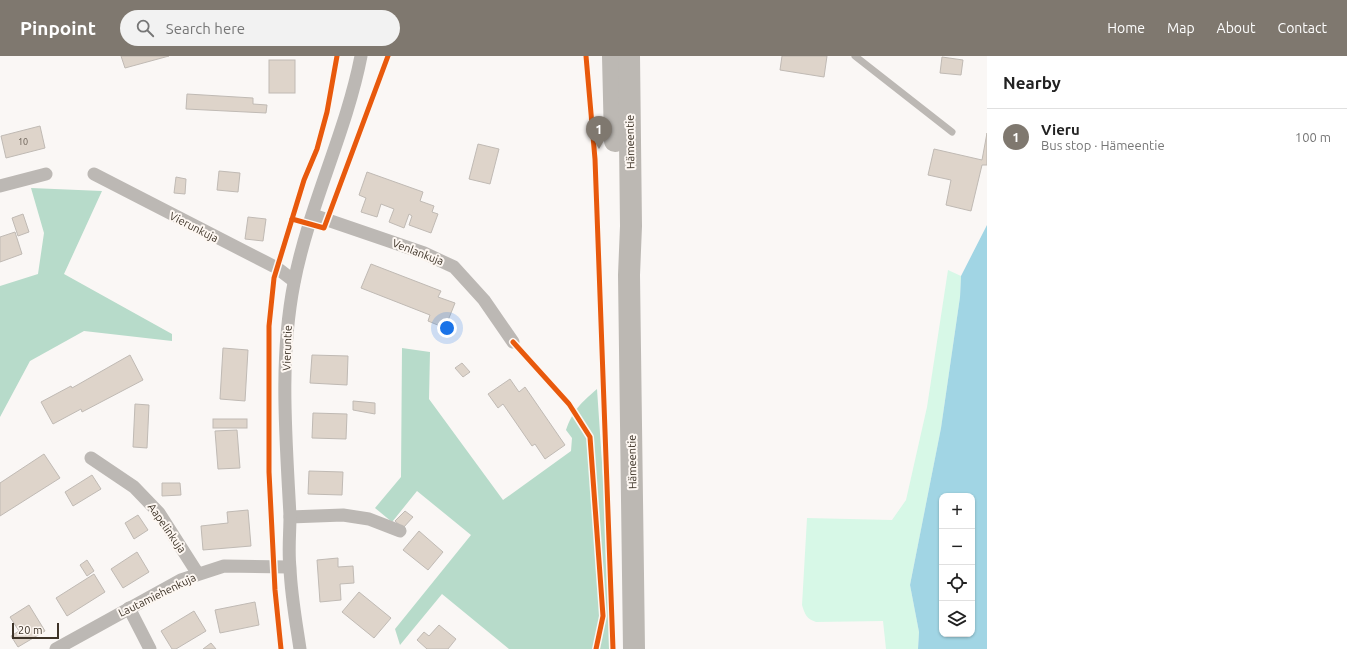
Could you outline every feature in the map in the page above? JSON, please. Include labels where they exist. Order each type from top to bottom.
[{"type":"highway","name":"Hämeentie","points":[[613,56],[618,225],[629,275]]},
{"type":"highway","name":"Hämeentie","points":[[630,56],[631,226],[629,275],[634,649]]},
{"type":"street","name":"Vieruntie","points":[[300,649],[290,567],[290,517],[285,444],[286,336],[294,281],[313,216],[354,91],[361,56]]},
{"type":"street","points":[[0,186],[46,174]]},
{"type":"street","name":"Vierunkuja","points":[[94,174],[277,268],[294,281]]},
{"type":"street","name":"Venlankuja","points":[[313,216],[424,253],[454,267],[484,300],[513,342]]},
{"type":"street","name":"Aapelinkuja","points":[[91,458],[134,486],[159,513],[198,574]]},
{"type":"street","points":[[290,517],[343,515],[369,519],[400,530]]},
{"type":"street","name":"Lautamiehenkuja","points":[[56,649],[181,580],[198,574],[224,566],[290,567]]},
{"type":"street","points":[[129,608],[150,649]]},
{"type":"lane","points":[[855,56],[952,132]]},
{"type":"green space","points":[[31,188],[102,191],[64,274],[172,334],[172,341],[84,331],[30,361],[0,417],[0,286],[38,274],[44,233]]},
{"type":"green space","points":[[948,270],[961,276],[960,297],[941,428],[910,585],[919,632],[918,649],[886,649],[883,621],[816,622],[808,618],[805,614],[802,605],[807,518],[892,520],[906,500],[927,407]]},
{"type":"green space","points":[[402,348],[430,352],[429,399],[503,500],[571,451],[572,438],[566,430],[578,407],[597,389],[610,580],[609,649],[509,649],[442,594],[400,645],[395,629],[471,535],[417,491],[392,522],[375,508],[401,477]]},
{"type":"water","points":[[987,225],[987,649],[918,649],[919,632],[910,585],[941,428],[960,297],[961,276]]},
{"type":"building","points":[[121,56],[169,56],[125,68]]},
{"type":"building","points":[[782,56],[827,56],[824,77],[780,70]]},
{"type":"building","points":[[942,57],[963,60],[961,75],[940,73]]},
{"type":"building","points":[[269,60],[295,60],[295,93],[269,93]]},
{"type":"building","points":[[187,94],[253,98],[253,104],[267,105],[266,113],[186,109]]},
{"type":"building","points":[[40,126],[45,148],[6,158],[1,136]]},
{"type":"building","points":[[987,133],[987,165],[982,165],[971,211],[946,205],[951,180],[928,175],[934,149],[982,160]]},
{"type":"building","points":[[478,144],[499,149],[490,184],[469,179]]},
{"type":"building","points":[[219,171],[240,173],[238,192],[217,190]]},
{"type":"building","points":[[367,172],[423,192],[420,201],[434,206],[432,212],[438,214],[431,233],[409,225],[412,216],[409,214],[404,228],[389,222],[394,209],[381,204],[377,217],[361,212],[366,198],[359,195]]},
{"type":"building","points":[[176,177],[186,179],[185,194],[174,193]]},
{"type":"building","points":[[23,214],[29,232],[18,236],[12,218]]},
{"type":"building","points":[[248,217],[266,219],[263,241],[245,239]]},
{"type":"building","points":[[15,232],[22,254],[0,262],[0,237]]},
{"type":"building","points":[[371,264],[441,291],[438,297],[455,303],[445,328],[428,321],[430,315],[361,288]]},
{"type":"building","points":[[223,348],[248,350],[245,401],[220,399]]},
{"type":"building","points":[[130,355],[143,380],[82,412],[81,409],[53,424],[41,402],[71,386],[72,388]]},
{"type":"building","points":[[312,355],[348,356],[347,385],[310,383]]},
{"type":"building","points":[[462,363],[470,372],[463,377],[455,368]]},
{"type":"building","points":[[510,379],[519,392],[525,387],[565,445],[545,459],[535,444],[532,446],[503,404],[498,408],[488,394]]},
{"type":"building","points":[[353,401],[375,403],[375,414],[353,410]]},
{"type":"building","points":[[135,404],[149,405],[147,448],[133,447]]},
{"type":"building","points":[[313,413],[347,414],[346,439],[312,438]]},
{"type":"building","points":[[213,419],[247,419],[247,428],[213,428]]},
{"type":"building","points":[[237,430],[240,468],[218,469],[215,431]]},
{"type":"building","points":[[44,454],[60,478],[0,516],[0,483]]},
{"type":"building","points":[[309,471],[343,472],[342,495],[308,494]]},
{"type":"building","points":[[92,475],[101,489],[73,506],[65,492]]},
{"type":"building","points":[[162,483],[180,483],[181,495],[162,496]]},
{"type":"building","points":[[248,510],[251,546],[203,550],[201,526],[228,523],[227,512]]},
{"type":"building","points":[[405,511],[413,517],[403,528],[395,521]]},
{"type":"building","points":[[138,515],[148,530],[134,539],[125,523]]},
{"type":"building","points":[[419,531],[443,552],[428,570],[403,550]]},
{"type":"building","points":[[137,552],[149,572],[123,588],[111,569]]},
{"type":"building","points":[[338,558],[338,567],[353,566],[354,583],[340,584],[341,600],[320,602],[317,560]]},
{"type":"building","points":[[87,560],[94,571],[87,576],[80,565]]},
{"type":"building","points":[[94,574],[105,592],[67,616],[56,598]]},
{"type":"building","points":[[359,592],[391,618],[374,638],[342,612]]},
{"type":"building","points":[[255,602],[259,625],[220,633],[215,610]]},
{"type":"building","points":[[29,605],[45,631],[18,647],[11,636],[19,631],[10,617]]},
{"type":"building","points":[[194,611],[206,631],[176,649],[172,649],[161,631]]},
{"type":"building","points":[[439,625],[456,639],[448,649],[427,649],[417,640],[424,632],[429,636]]},
{"type":"building","points":[[211,643],[216,649],[203,649]]},
{"type":"cycle path","points":[[281,649],[275,590],[269,472],[269,326],[274,278],[304,180],[317,149],[327,112],[337,56]]},
{"type":"cycle path","points":[[292,219],[324,228],[388,56]]},
{"type":"cycle path","points":[[586,56],[595,159],[613,649]]},
{"type":"cycle path","points":[[513,342],[569,404],[590,437],[603,616],[596,649]]},
{"type":"place","name":"Vieru","points":[[599,149]]}]
